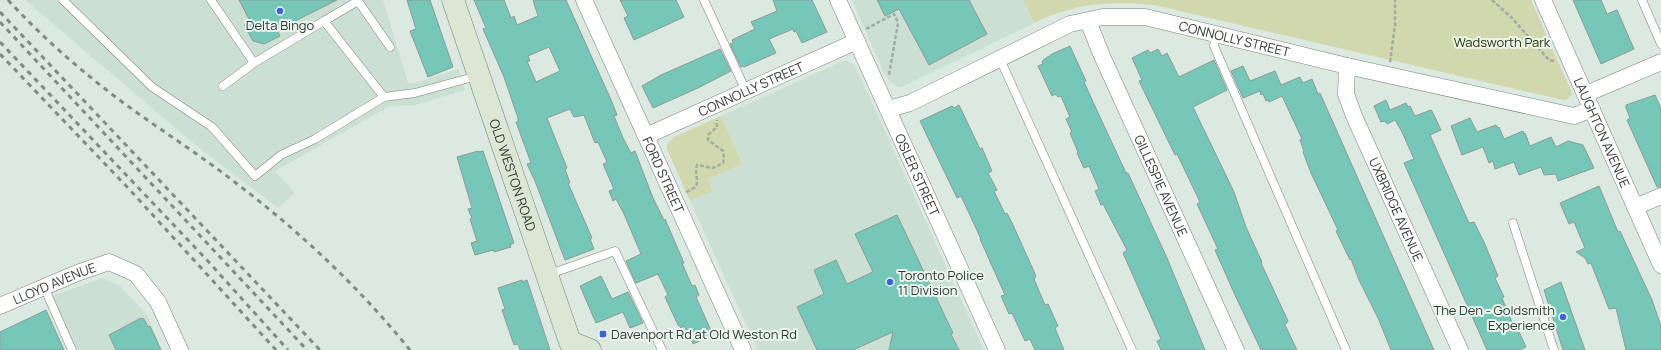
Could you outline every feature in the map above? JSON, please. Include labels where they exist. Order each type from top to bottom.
[{"type":"street","name":"OLD WESTON ROAD","points":[[453,0],[571,346]]},
{"type":"street","name":"FORD STREET","points":[[584,0],[743,350]]},
{"type":"street","name":"OSLER STREET","points":[[838,0],[860,35],[889,109],[997,350]]},
{"type":"street","name":"LAUGHTON AVENUE","points":[[1544,0],[1661,266]]},
{"type":"street","name":"CONNOLLY STREET","points":[[889,109],[910,103],[1000,59],[1024,45],[1070,24],[1103,17],[1144,17],[1348,66],[1574,116],[1592,109]]},
{"type":"street","name":"GILLESPIE AVENUE","points":[[1088,21],[1102,56],[1236,350]]},
{"type":"street","name":"CONNOLLY STREET","points":[[646,136],[746,91],[860,35]]},
{"type":"street","points":[[1586,94],[1661,62]]},
{"type":"street","name":"UXBRIDGE AVENUE","points":[[1348,66],[1346,94],[1354,116],[1460,350]]},
{"type":"street","points":[[1635,207],[1661,196]]},
{"type":"street","name":"LLOYD AVENUE","points":[[0,306],[77,273],[109,262],[136,274],[158,302],[180,350]]},
{"type":"street","points":[[571,346],[590,350]]},
{"type":"lane","points":[[62,0],[152,87],[212,127],[255,176],[281,156],[315,139],[384,97],[415,93],[478,76]]},
{"type":"lane","points":[[210,0],[254,63]]},
{"type":"lane","points":[[704,0],[746,91]]},
{"type":"lane","points":[[1642,0],[1661,44]]},
{"type":"lane","points":[[223,86],[254,63],[324,21],[350,3],[358,1],[390,47]]},
{"type":"lane","points":[[324,21],[384,97]]},
{"type":"lane","points":[[1216,34],[1214,46],[1346,350]]},
{"type":"lane","points":[[1000,59],[1132,350]]},
{"type":"lane","points":[[1513,223],[1554,350]]},
{"type":"lane","points":[[546,275],[615,251],[662,350]]},
{"type":"lane","points":[[44,287],[72,350]]},
{"type":"path","points":[[1390,64],[1395,26],[1395,0]]},
{"type":"path","points":[[1492,0],[1512,18],[1549,60],[1558,63]]},
{"type":"path","points":[[860,35],[894,14],[898,23],[891,68],[887,83]]},
{"type":"path","points":[[684,193],[695,188],[698,183],[697,165],[713,168],[723,163],[723,151],[708,140],[710,134],[717,127],[716,116]]},
{"type":"shaded area","points":[[25,0],[383,0],[408,83],[415,83],[458,69],[465,90],[415,105],[390,106],[275,171],[295,193],[278,208],[193,143]]},
{"type":"shaded area","points":[[852,0],[1023,0],[1034,23],[902,87],[898,87],[890,82],[883,71]]},
{"type":"shaded area","points":[[845,60],[855,65],[984,350],[758,350],[690,201],[713,191],[708,179],[742,164],[721,116]]},
{"type":"shaded area","points":[[102,278],[119,285],[147,315],[162,350],[74,350],[50,297]]},
{"type":"green space","name":"Wadsworth Park","points":[[1023,0],[1531,0],[1572,93],[1568,99],[1563,100],[1154,5],[1122,3],[1078,7],[1049,16],[1034,23]]},
{"type":"green space","points":[[721,116],[742,164],[708,179],[713,191],[690,201],[667,149],[667,144],[674,137]]},
{"type":"building","name":"Delta Bingo","points":[[239,0],[337,0],[277,30],[280,36],[264,44],[253,41],[244,25],[250,21]]},
{"type":"building","points":[[407,0],[430,0],[453,67],[428,77],[410,31],[416,29]]},
{"type":"building","points":[[474,0],[504,0],[511,18],[514,16],[517,25],[538,16],[533,0],[566,0],[612,102],[617,115],[614,116],[623,138],[631,153],[635,151],[653,198],[664,220],[665,219],[692,286],[695,285],[699,295],[696,297],[713,335],[693,344],[684,326],[681,328],[678,325],[665,297],[668,295],[658,274],[636,283],[626,261],[641,254],[624,214],[616,199],[613,201],[609,191],[614,189],[603,164],[607,162],[598,142],[595,143],[584,115],[574,117],[570,109],[547,118],[567,168],[565,169],[570,183],[568,183],[592,238],[590,239],[594,249],[565,260],[527,164],[531,163],[516,122],[518,122],[518,118],[504,77],[483,29],[486,28]],"holes":[[[549,47],[560,71],[536,82],[527,61],[530,61],[528,56]]]},
{"type":"building","points":[[620,0],[676,0],[684,17],[634,40],[624,18],[628,16]]},
{"type":"building","points":[[773,0],[812,0],[827,32],[802,43],[796,31],[794,32],[793,29],[769,39],[776,53],[741,67],[730,44],[733,43],[732,40],[755,29],[751,22],[777,11]]},
{"type":"building","points":[[877,0],[969,0],[987,34],[929,65],[899,9],[885,16]]},
{"type":"building","points":[[1573,0],[1601,0],[1607,14],[1617,10],[1634,49],[1601,64]]},
{"type":"building","points":[[1070,46],[1099,115],[1126,173],[1128,173],[1167,258],[1205,350],[1161,350],[1157,341],[1161,339],[1123,253],[1127,250],[1103,204],[1101,205],[1095,191],[1099,189],[1089,166],[1084,168],[1077,153],[1078,152],[1070,133],[1072,132],[1066,119],[1070,117],[1061,96],[1058,97],[1056,94],[1052,96],[1038,66],[1043,64],[1042,61],[1052,54]]},
{"type":"building","points":[[720,49],[731,71],[698,88],[653,108],[642,86],[661,75]]},
{"type":"building","points":[[1158,49],[1162,56],[1167,53],[1179,77],[1214,60],[1227,90],[1193,107],[1234,192],[1246,227],[1262,262],[1261,263],[1288,321],[1285,325],[1297,350],[1261,350],[1235,295],[1215,250],[1218,249],[1197,204],[1200,202],[1139,81],[1142,80],[1132,58],[1148,50],[1150,53]]},
{"type":"building","points":[[1243,66],[1250,81],[1275,71],[1281,85],[1300,77],[1303,83],[1312,79],[1318,94],[1320,93],[1434,350],[1391,350],[1378,318],[1359,280],[1351,259],[1350,260],[1336,231],[1338,230],[1311,173],[1303,152],[1304,151],[1300,140],[1302,139],[1282,96],[1269,102],[1268,100],[1266,101],[1263,94],[1261,95],[1260,91],[1243,98],[1231,71]]},
{"type":"building","points":[[1655,95],[1661,108],[1661,187],[1657,187],[1627,120],[1630,118],[1626,108],[1626,105]]},
{"type":"building","points":[[1386,100],[1390,110],[1406,103],[1408,107],[1410,106],[1415,116],[1431,110],[1432,111],[1441,130],[1430,135],[1468,221],[1470,223],[1474,222],[1484,242],[1498,276],[1495,278],[1504,297],[1502,298],[1512,322],[1514,321],[1526,347],[1520,350],[1487,350],[1404,163],[1414,159],[1402,132],[1395,120],[1387,124],[1385,121],[1381,122],[1374,106]]},
{"type":"building","points":[[959,105],[980,149],[982,148],[992,171],[988,173],[997,190],[994,191],[1005,214],[1007,213],[1013,225],[1036,276],[1034,279],[1045,305],[1048,304],[1058,326],[1055,328],[1064,350],[1035,350],[1030,339],[1025,341],[1012,313],[1009,314],[1001,296],[1005,295],[961,196],[957,198],[920,121],[952,106],[954,108]]},
{"type":"building","points":[[1470,118],[1477,132],[1496,125],[1498,128],[1499,127],[1504,139],[1523,131],[1530,146],[1551,137],[1556,147],[1568,141],[1583,145],[1594,168],[1558,181],[1556,174],[1544,175],[1541,167],[1519,175],[1514,162],[1495,169],[1493,161],[1489,163],[1483,147],[1462,155],[1451,126]]},
{"type":"building","points":[[483,151],[514,243],[510,245],[511,247],[475,255],[471,243],[477,241],[470,219],[472,218],[468,209],[472,208],[457,157]]},
{"type":"building","points":[[1599,186],[1618,232],[1620,231],[1652,300],[1661,326],[1661,350],[1626,350],[1616,308],[1609,309],[1591,263],[1588,264],[1585,258],[1576,252],[1585,248],[1574,222],[1569,224],[1560,203]]},
{"type":"building","name":"Toronto Police 11 Division","points":[[897,215],[953,333],[951,334],[959,350],[889,350],[893,332],[853,350],[817,350],[797,307],[824,294],[814,270],[836,260],[847,284],[873,272],[855,234]]},
{"type":"building","points":[[601,276],[612,299],[628,292],[643,323],[630,328],[623,312],[596,323],[580,286]]},
{"type":"building","points":[[522,280],[522,282],[527,280],[550,350],[520,350],[518,344],[514,345],[502,310],[505,309],[498,288]]},
{"type":"building","name":"The Den - Goldsmith Experience","points":[[1561,282],[1585,350],[1563,350],[1544,290]]},
{"type":"building","points":[[46,310],[64,350],[0,350],[0,332]]},
{"type":"building","points":[[141,318],[144,319],[148,327],[150,326],[161,350],[116,350],[109,335]]},
{"type":"railway","points":[[8,0],[64,55],[94,80],[222,173],[260,202],[306,241],[370,304],[410,350]]},
{"type":"railway","points":[[0,12],[320,350]]},
{"type":"railway","points":[[0,22],[307,350]]},
{"type":"railway","points":[[0,42],[206,259],[288,350]]},
{"type":"railway","points":[[0,54],[129,189],[276,350]]},
{"type":"place","name":"Delta Bingo","points":[[280,11]]},
{"type":"place","name":"Toronto Police 11 Division","points":[[890,282]]},
{"type":"place","name":"The Den - Goldsmith Experience","points":[[1563,317]]},
{"type":"place","name":"Davenport Rd at Old Weston Rd","points":[[603,334]]}]
